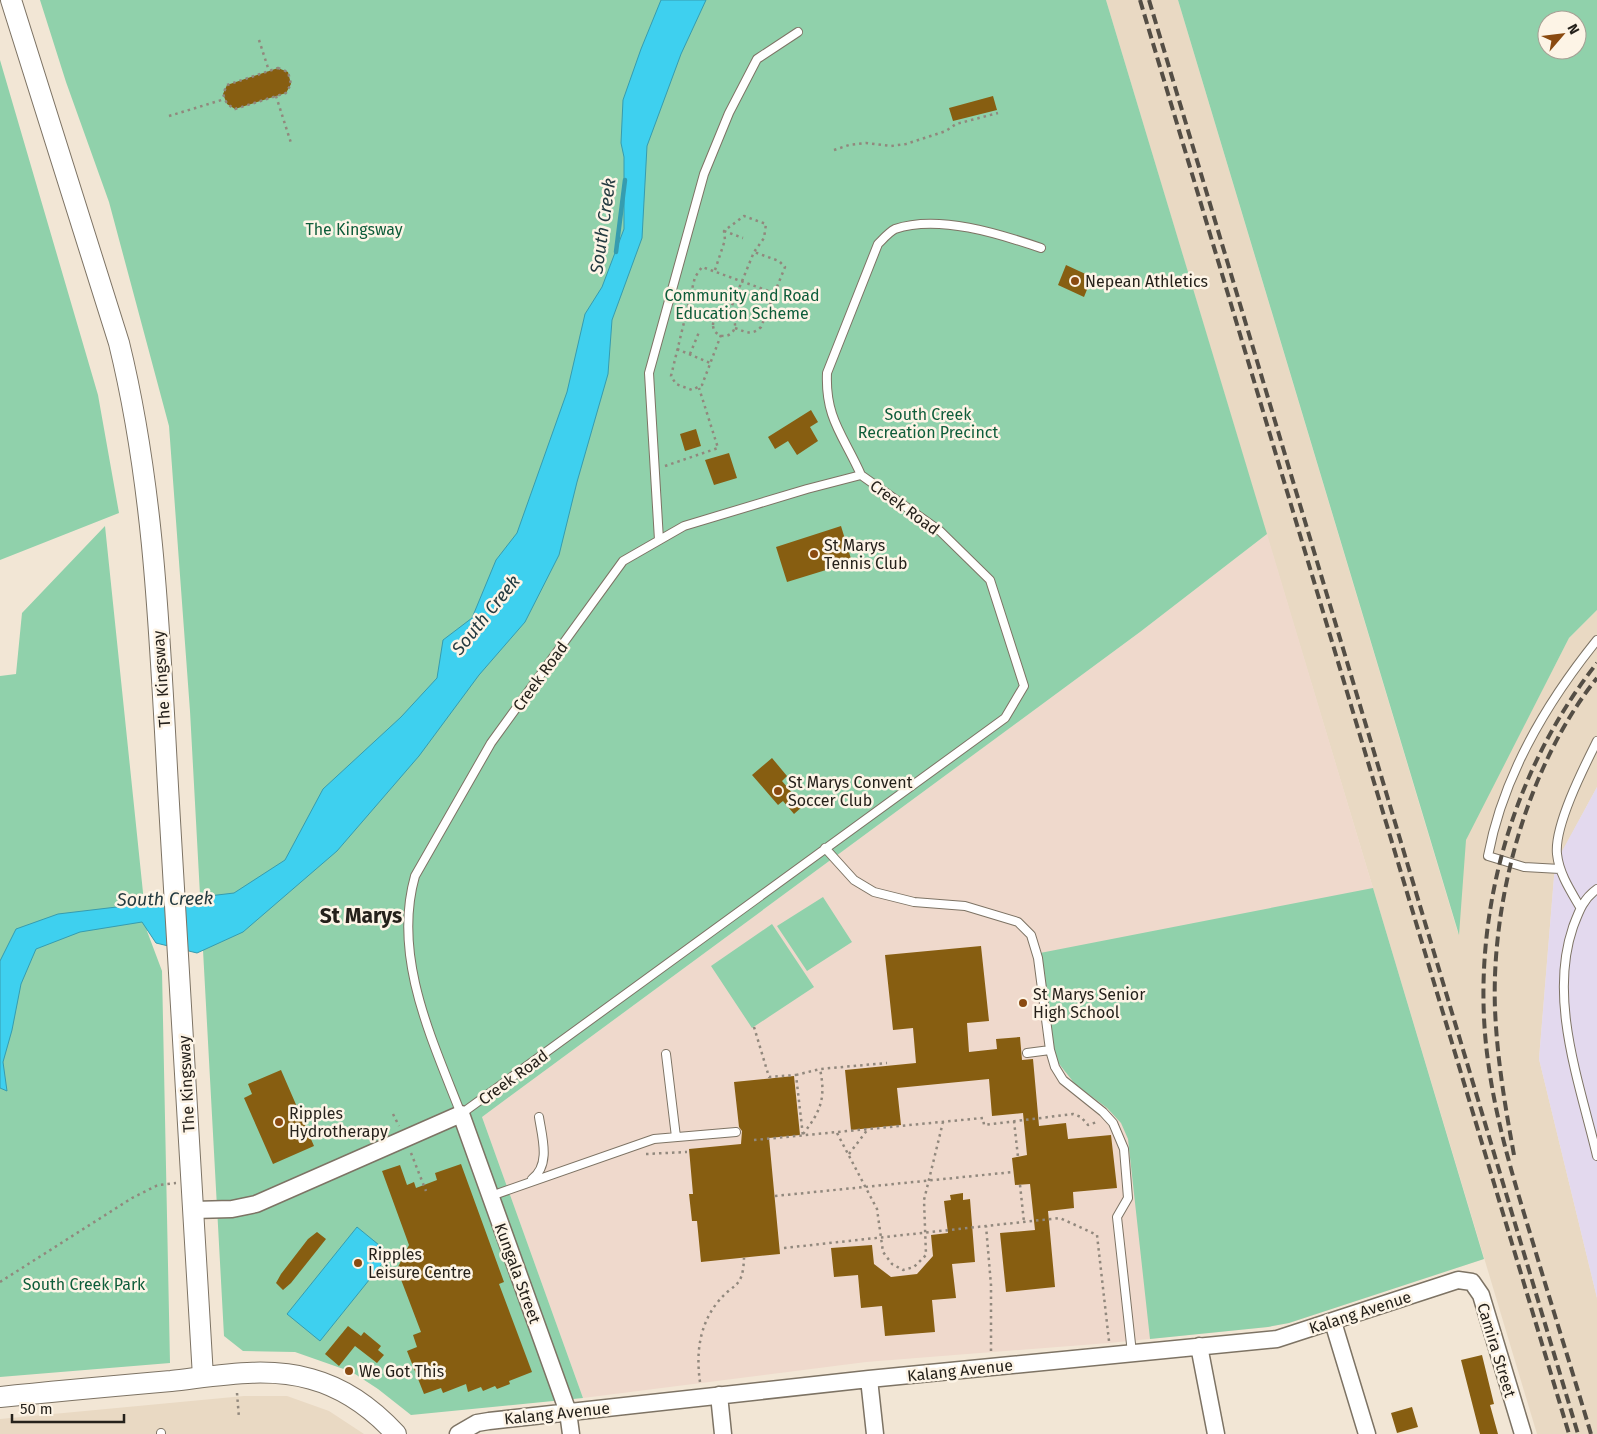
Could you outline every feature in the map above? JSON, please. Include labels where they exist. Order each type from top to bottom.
[{"type":"street","name":"The Kingsway","points":[[11,0],[108,304],[131,394],[150,520],[203,1378]]},
{"type":"street","name":"Kungala Street","points":[[461,1114],[568,1412],[571,1434]]},
{"type":"street","name":"Creek Road","points":[[193,1210],[232,1209],[256,1204],[461,1114]]},
{"type":"street","name":"Kalang Avenue","points":[[458,1434],[483,1422],[568,1412],[869,1379],[1277,1339],[1458,1280]]},
{"type":"street","name":"Camira Street","points":[[1458,1280],[1472,1282],[1481,1295],[1523,1434]]},
{"type":"street","points":[[1332,1322],[1366,1434]]},
{"type":"street","points":[[1199,1346],[1216,1434]]},
{"type":"street","points":[[0,1397],[264,1373],[310,1379],[358,1400],[396,1434]]},
{"type":"street","points":[[869,1379],[875,1434]]},
{"type":"street","points":[[719,1395],[723,1434]]},
{"type":"lane","points":[[659,540],[649,373],[704,174],[729,113],[757,59],[798,32]]},
{"type":"lane","points":[[861,475],[830,414],[826,393],[827,373],[878,244],[893,230],[919,223],[997,233],[1042,248]]},
{"type":"lane","name":"Creek Road","points":[[861,475],[940,531],[990,580],[1024,686],[1005,718],[461,1114],[423,1012],[413,973],[408,927],[409,896],[415,876],[491,743],[623,561],[684,526],[861,475]]},
{"type":"lane","points":[[1560,869],[1524,867],[1488,856],[1503,803],[1532,738],[1552,700],[1597,640]]},
{"type":"lane","points":[[1580,907],[1560,869],[1557,852],[1558,830],[1597,741]]},
{"type":"lane","points":[[825,848],[854,880],[874,892],[914,902],[965,906],[1018,922],[1031,934],[1038,958],[1054,1068],[1063,1080],[1106,1115],[1120,1136],[1127,1165],[1128,1198],[1117,1216],[1132,1353]]},
{"type":"lane","points":[[1597,889],[1580,907],[1567,953],[1564,1004],[1597,1156]]},
{"type":"lane","points":[[1027,1052],[1050,1050]]},
{"type":"lane","points":[[666,1054],[676,1137]]},
{"type":"lane","points":[[525,1184],[538,1175],[544,1166],[540,1117]]},
{"type":"lane","points":[[491,1196],[654,1139],[736,1132]]},
{"type":"path","points":[[258,40],[269,71]]},
{"type":"path","points":[[278,68],[288,72],[292,84],[286,93],[276,96],[235,109],[227,104],[223,94],[227,85],[278,68]]},
{"type":"path","points":[[276,96],[291,143]]},
{"type":"path","points":[[169,116],[225,99]]},
{"type":"path","points":[[834,150],[849,144],[866,143],[891,146],[906,144],[946,131],[956,124],[998,113]]},
{"type":"path","points":[[724,231],[744,216],[766,224],[764,238],[754,252],[728,315]]},
{"type":"path","points":[[724,231],[743,238]]},
{"type":"path","points":[[715,270],[725,240],[724,231]]},
{"type":"path","points":[[735,328],[750,334],[756,332],[761,327],[784,264],[754,252]]},
{"type":"path","points":[[699,388],[692,390],[676,384],[671,376],[687,308],[698,272],[702,267],[715,270],[774,293]]},
{"type":"path","points":[[687,308],[715,320]]},
{"type":"path","points":[[720,315],[728,315],[734,321],[735,328],[728,335],[721,335],[715,330],[715,320],[720,315]]},
{"type":"path","points":[[690,354],[699,332]]},
{"type":"path","points":[[655,469],[718,448],[699,388],[721,335]]},
{"type":"path","points":[[677,349],[710,364]]},
{"type":"path","points":[[754,1027],[769,1077],[796,1075],[820,1069],[887,1064]]},
{"type":"path","points":[[802,1136],[815,1119],[821,1104],[823,1092],[820,1069]]},
{"type":"path","points":[[796,1075],[802,1136]]},
{"type":"path","points":[[393,1114],[399,1128]]},
{"type":"path","points":[[754,1140],[983,1118],[984,1124],[1073,1114],[1081,1117],[1088,1125],[1097,1122],[1106,1115]]},
{"type":"path","points":[[1014,1121],[1018,1157]]},
{"type":"path","points":[[837,1132],[878,1213],[883,1252],[886,1259],[903,1270],[914,1266],[926,1255],[924,1208],[928,1181],[943,1122]]},
{"type":"path","points":[[849,1154],[868,1129]]},
{"type":"path","points":[[409,1150],[426,1191]]},
{"type":"path","points":[[774,1196],[1013,1172]]},
{"type":"path","points":[[0,1282],[132,1198],[158,1185],[191,1181]]},
{"type":"path","points":[[1020,1185],[1024,1222]]},
{"type":"path","points":[[784,1248],[1060,1218],[1097,1235],[1109,1345]]},
{"type":"path","points":[[986,1226],[991,1285],[991,1358]]},
{"type":"path","points":[[702,1397],[697,1357],[702,1331],[718,1301],[740,1281],[744,1258]]},
{"type":"path","points":[[237,1393],[239,1418]]},
{"type":"shaded area","points":[[1106,0],[1178,0],[1458,933],[1465,840],[1569,638],[1597,610],[1597,787],[1555,865],[1539,1059],[1597,1298],[1597,1434],[1537,1434]]},
{"type":"shaded area","name":"St Marys Senior High School","points":[[1267,534],[1484,1259],[1289,1323],[1268,1327],[1109,1343],[866,1362],[583,1398],[482,1117],[1140,632]]},
{"type":"shaded area","points":[[1597,787],[1597,1298],[1539,1059],[1555,864]]},
{"type":"shaded area","points":[[244,1396],[287,1396],[329,1411],[364,1434],[0,1434],[0,1419]]},
{"type":"green space","name":"South Creek Recreation Precinct","points":[[40,0],[1106,0],[1267,534],[1140,632],[482,1117],[583,1398],[411,1415],[378,1389],[352,1372],[295,1352],[243,1351],[224,1336],[190,711],[169,426],[109,202],[66,82]]},
{"type":"green space","points":[[1178,0],[1597,0],[1597,610],[1569,638],[1466,840],[1459,935]]},
{"type":"green space","points":[[0,60],[98,395],[119,513],[0,560]]},
{"type":"green space","name":"South Creek Park","points":[[105,526],[147,931],[162,971],[170,1363],[0,1377],[0,676],[16,674],[22,613]]},
{"type":"green space","points":[[1373,888],[1484,1259],[1289,1323],[1268,1327],[1150,1339],[1128,1139],[1121,1123],[1107,1108],[1075,1084],[1056,1060],[1040,953]]},
{"type":"green space","points":[[823,897],[852,942],[807,971],[777,926]]},
{"type":"green space","points":[[772,924],[814,987],[752,1028],[711,966]]},
{"type":"water","points":[[661,0],[706,0],[681,54],[647,146],[642,238],[612,320],[608,374],[577,482],[559,555],[525,622],[479,675],[419,756],[337,851],[243,932],[197,953],[156,943],[142,922],[80,932],[36,949],[21,984],[12,1030],[3,1062],[7,1091],[0,1088],[0,961],[16,929],[58,914],[234,893],[285,860],[323,789],[401,717],[437,678],[443,640],[472,618],[496,560],[517,533],[567,392],[585,314],[602,287],[624,229],[624,157],[621,143],[623,100]]},
{"type":"water","points":[[357,1227],[390,1254],[320,1341],[287,1314]]},
{"type":"building","points":[[278,68],[288,72],[291,84],[286,93],[235,109],[227,104],[223,94],[227,85]]},
{"type":"building","points":[[993,96],[997,110],[953,121],[949,108]]},
{"type":"building","name":"Nepean Athletics","points":[[1066,265],[1092,277],[1084,297],[1058,285]]},
{"type":"building","points":[[811,410],[818,422],[810,427],[818,441],[797,455],[788,441],[775,449],[768,437]]},
{"type":"building","points":[[696,429],[701,446],[685,451],[680,434]]},
{"type":"building","points":[[729,453],[737,478],[714,485],[705,460]]},
{"type":"building","name":"St Marys Tennis Club","points":[[841,526],[852,562],[787,582],[776,547]]},
{"type":"building","name":"St Marys Convent Soccer Club","points":[[772,758],[787,776],[782,781],[803,806],[794,814],[783,801],[778,805],[752,775]]},
{"type":"building","points":[[981,946],[989,1021],[967,1023],[969,1052],[997,1049],[996,1039],[1020,1037],[1022,1060],[1033,1059],[1039,1126],[1066,1123],[1068,1139],[1111,1135],[1117,1188],[1073,1192],[1074,1208],[1048,1211],[1055,1287],[1006,1292],[1000,1233],[1035,1230],[1030,1184],[1015,1185],[1012,1158],[1027,1155],[1023,1113],[992,1116],[989,1079],[897,1088],[901,1125],[851,1130],[845,1070],[916,1063],[913,1028],[893,1030],[885,955]]},
{"type":"building","name":"Ripples Hydrotherapy","points":[[281,1070],[314,1146],[273,1164],[244,1098],[252,1094],[248,1084]]},
{"type":"building","points":[[794,1076],[800,1135],[769,1138],[780,1254],[701,1262],[697,1221],[692,1221],[689,1194],[693,1194],[689,1149],[741,1144],[742,1131],[739,1127],[734,1082]]},
{"type":"building","points":[[461,1164],[504,1282],[499,1284],[532,1372],[509,1381],[510,1384],[497,1389],[495,1386],[483,1391],[481,1387],[468,1392],[466,1384],[443,1393],[441,1388],[424,1394],[407,1351],[417,1347],[413,1335],[421,1332],[397,1269],[409,1245],[382,1171],[400,1165],[407,1185],[414,1182],[416,1188],[437,1180],[435,1173]]},
{"type":"building","points":[[963,1193],[963,1200],[970,1199],[975,1262],[952,1264],[956,1298],[932,1300],[935,1332],[885,1336],[882,1306],[861,1308],[858,1275],[834,1277],[831,1248],[872,1245],[874,1264],[891,1277],[917,1274],[933,1256],[931,1235],[948,1233],[944,1201],[951,1200],[950,1195]]},
{"type":"building","points":[[317,1232],[326,1239],[291,1283],[283,1290],[276,1283],[281,1274],[308,1239]]},
{"type":"building","points":[[348,1326],[361,1336],[364,1332],[381,1346],[378,1350],[384,1355],[377,1363],[355,1346],[339,1366],[325,1354]]},
{"type":"building","points":[[1482,1355],[1494,1404],[1490,1405],[1498,1434],[1480,1434],[1461,1360]]},
{"type":"building","points":[[1412,1407],[1418,1427],[1397,1433],[1391,1413]]},
{"type":"waterway","name":"South Creek","points":[[616,252],[625,180]]},
{"type":"railway","points":[[1140,0],[1569,1434]]},
{"type":"railway","points":[[1149,0],[1578,1434]]},
{"type":"railway","points":[[1591,1434],[1507,1153],[1491,1084],[1484,1009],[1485,956],[1491,903],[1503,851],[1519,801],[1541,752],[1567,706],[1597,663]]},
{"type":"railway","points":[[1514,1155],[1502,1082],[1495,1009],[1495,967],[1507,879],[1533,792],[1551,751],[1573,712],[1597,678]]},
{"type":"place","name":"Nepean Athletics","points":[[1075,281]]},
{"type":"place","name":"St Marys Tennis Club","points":[[814,554]]},
{"type":"place","name":"St Marys Convent Soccer Club","points":[[778,791]]},
{"type":"place","name":"St Marys Senior High School","points":[[1023,1003]]},
{"type":"place","name":"Ripples Hydrotherapy","points":[[279,1122]]},
{"type":"place","name":"Ripples Leisure Centre","points":[[358,1263]]},
{"type":"place","name":"We Got This","points":[[349,1371]]},
{"type":"district","name":"St Marys","points":[[361,916]]},
{"type":"park label","name":"Community and Road Education Scheme","points":[[742,304]]}]
